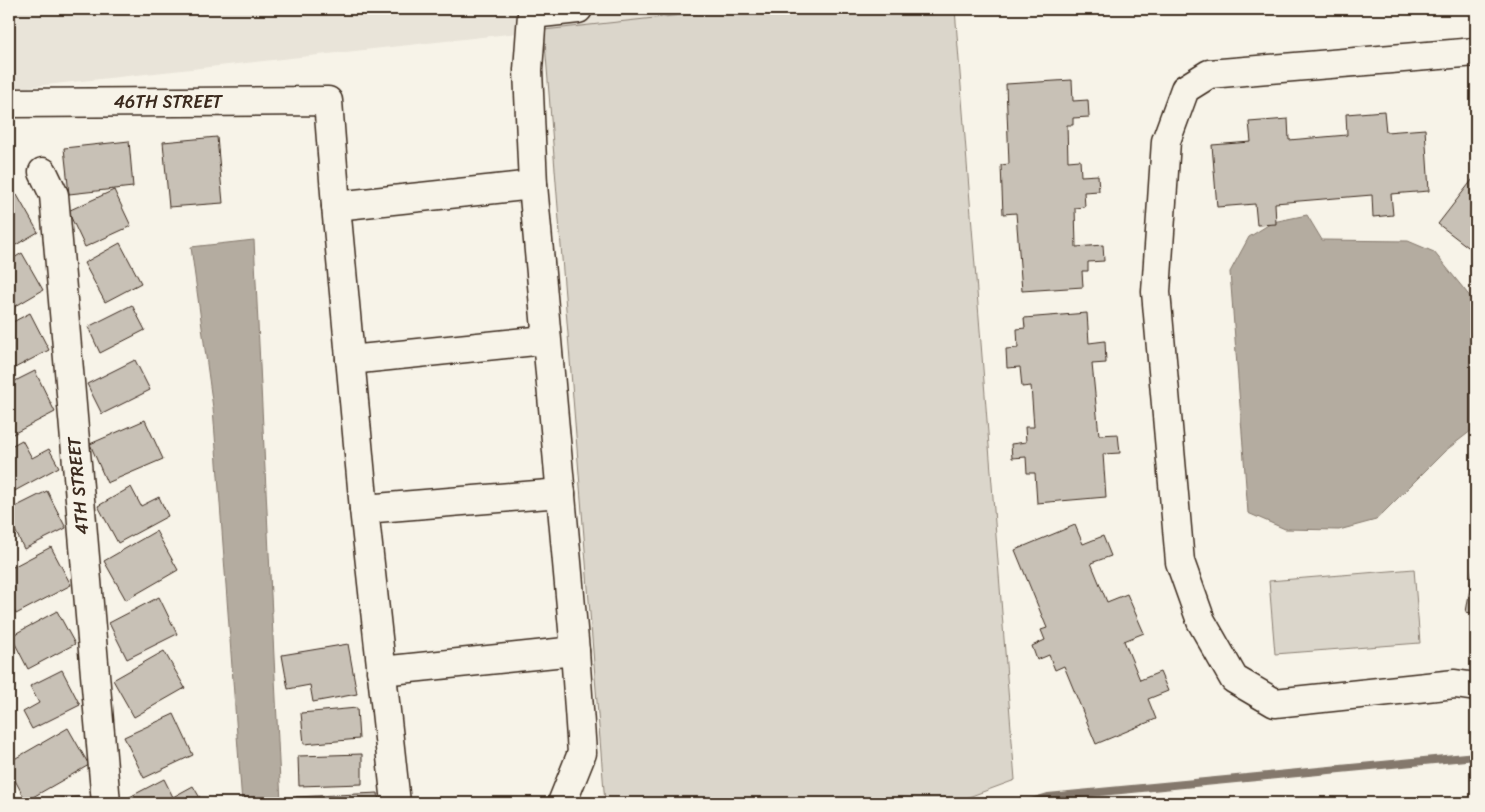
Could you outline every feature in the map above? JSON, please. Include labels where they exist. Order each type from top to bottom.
[{"type":"street","points":[[562,803],[582,753],[575,651],[545,340],[533,185],[526,11],[578,9]]},
{"type":"street","points":[[1476,52],[1209,74],[1185,90],[1166,141],[1156,292],[1180,562],[1201,621],[1234,679],[1275,703],[1455,684],[1476,686]]},
{"type":"street","name":"46TH STREET","points":[[9,103],[328,101],[336,206]]},
{"type":"street","name":"4TH STREET","points":[[43,172],[54,195],[106,803]]},
{"type":"street","points":[[396,803],[364,509],[336,206],[533,185]]},
{"type":"street","points":[[350,360],[545,340]]},
{"type":"street","points":[[364,509],[561,493]]},
{"type":"street","points":[[381,671],[575,651]]},
{"type":"shaded area","points":[[9,9],[737,9],[9,89]]},
{"type":"shaded area","points":[[737,9],[955,9],[1015,780],[966,798],[939,803],[605,803],[544,30]]},
{"type":"shaded area","points":[[1307,215],[1322,240],[1408,241],[1434,252],[1476,304],[1476,427],[1445,451],[1376,520],[1339,530],[1285,529],[1248,513],[1230,272],[1249,237],[1273,222]]},
{"type":"shaded area","points":[[254,240],[281,803],[242,803],[213,408],[191,247]]},
{"type":"shaded area","points":[[1414,569],[1420,643],[1275,654],[1269,581]]},
{"type":"building","points":[[1072,80],[1073,101],[1088,100],[1089,117],[1073,118],[1073,125],[1067,125],[1068,161],[1080,160],[1081,176],[1098,175],[1099,191],[1084,192],[1085,207],[1075,208],[1076,247],[1103,245],[1104,261],[1088,262],[1088,271],[1082,271],[1083,287],[1022,291],[1016,213],[1003,214],[1001,165],[1009,164],[1006,84]]},
{"type":"building","points":[[1384,111],[1386,132],[1425,129],[1429,191],[1391,194],[1393,215],[1373,217],[1372,195],[1275,203],[1276,224],[1257,225],[1255,204],[1217,207],[1212,145],[1251,142],[1249,122],[1288,119],[1289,140],[1347,135],[1346,114]]},
{"type":"building","points":[[217,137],[223,203],[169,207],[163,142]]},
{"type":"building","points":[[129,141],[133,187],[69,194],[64,148]]},
{"type":"building","points":[[1476,175],[1476,253],[1438,224]]},
{"type":"building","points":[[114,190],[131,226],[85,247],[68,211]]},
{"type":"building","points":[[17,195],[38,232],[9,249],[9,199]]},
{"type":"building","points":[[120,243],[141,283],[105,302],[84,263]]},
{"type":"building","points":[[22,253],[43,290],[9,310],[9,261]]},
{"type":"building","points":[[132,305],[145,330],[100,353],[88,327]]},
{"type":"building","points":[[30,313],[49,350],[9,371],[9,324]]},
{"type":"building","points":[[1087,313],[1089,343],[1105,341],[1106,363],[1092,364],[1099,435],[1118,434],[1120,453],[1103,454],[1106,497],[1037,503],[1035,473],[1027,473],[1026,457],[1012,458],[1011,444],[1026,442],[1025,427],[1034,427],[1031,386],[1022,387],[1020,367],[1007,368],[1006,349],[1018,348],[1017,329],[1025,328],[1024,318]]},
{"type":"building","points":[[135,360],[150,390],[102,414],[87,384]]},
{"type":"building","points":[[35,371],[55,412],[9,436],[9,384]]},
{"type":"building","points":[[145,420],[163,459],[107,483],[90,444]]},
{"type":"building","points":[[22,440],[32,458],[49,449],[59,467],[9,494],[9,447]]},
{"type":"building","points":[[131,487],[141,506],[159,497],[168,516],[118,543],[98,506]]},
{"type":"building","points":[[47,491],[66,528],[24,549],[15,530],[9,534],[9,510]]},
{"type":"building","points":[[1075,525],[1083,544],[1103,536],[1111,556],[1091,563],[1107,602],[1127,594],[1144,633],[1124,641],[1140,680],[1160,672],[1168,691],[1148,699],[1156,719],[1096,744],[1064,666],[1055,670],[1049,655],[1037,660],[1032,646],[1045,640],[1041,630],[1047,628],[1015,550]]},
{"type":"building","points":[[156,531],[178,570],[126,600],[104,561]]},
{"type":"building","points":[[51,547],[71,585],[16,614],[9,601],[9,569]]},
{"type":"building","points":[[1476,553],[1476,614],[1466,612]]},
{"type":"building","points":[[159,597],[177,634],[127,659],[109,623]]},
{"type":"building","points":[[57,611],[75,644],[28,669],[11,636]]},
{"type":"building","points":[[348,644],[357,694],[313,702],[310,685],[288,689],[282,655]]},
{"type":"building","points":[[164,651],[185,688],[134,717],[113,680]]},
{"type":"building","points":[[62,670],[80,705],[32,729],[23,712],[39,703],[30,686]]},
{"type":"building","points":[[357,708],[359,739],[304,744],[301,713]]},
{"type":"building","points":[[174,714],[193,755],[144,778],[124,737]]},
{"type":"building","points":[[68,728],[89,765],[26,801],[9,769],[9,762]]},
{"type":"building","points":[[362,754],[362,784],[299,786],[298,756]]},
{"type":"building","points":[[164,779],[173,797],[193,786],[203,803],[124,803],[122,801]]},
{"type":"building","points":[[378,793],[379,803],[296,803],[296,797]]},
{"type":"building","points":[[80,797],[80,803],[32,803],[32,800]]},
{"type":"waterway","points":[[1028,803],[1048,797],[1476,756]]}]
